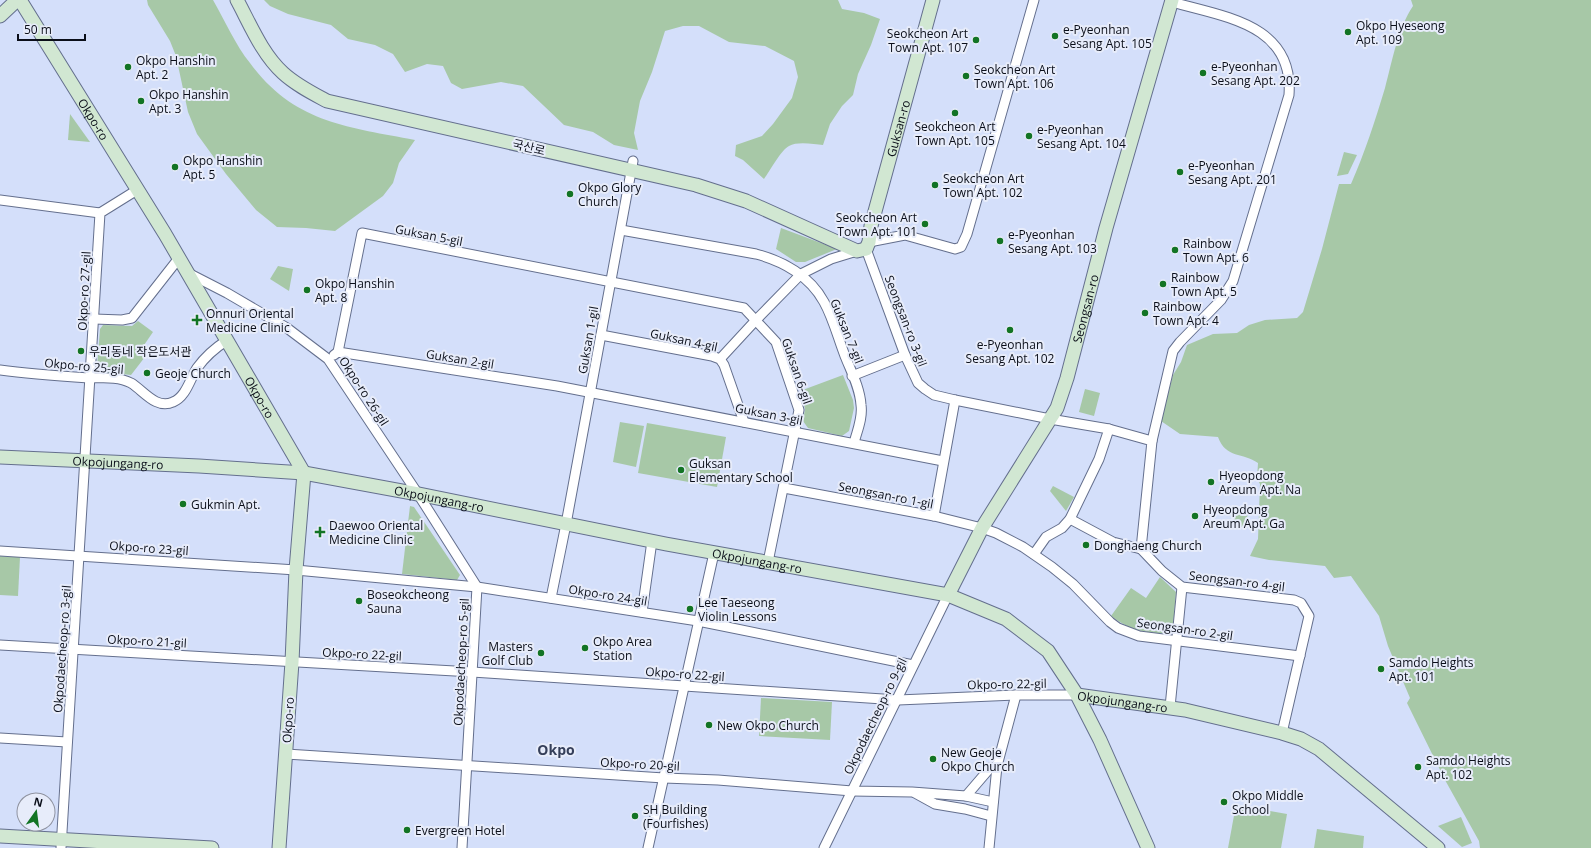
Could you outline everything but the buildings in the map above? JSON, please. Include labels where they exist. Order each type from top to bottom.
[{"type":"street","points":[[0,16],[18,0]]},
{"type":"street","name":"Okpo-ro","points":[[18,0],[179,258],[304,473],[296,570],[292,662],[279,848]]},
{"type":"street","name":"국산로","points":[[237,0],[264,49],[282,72],[302,88],[327,101],[632,166],[673,172],[749,195],[864,247]]},
{"type":"street","name":"국산로","points":[[244,0],[272,49],[288,69],[306,83],[331,96],[632,166]]},
{"type":"street","name":"Guksan-ro","points":[[864,247],[933,0]]},
{"type":"street","points":[[720,359],[801,274],[831,259],[864,247],[905,235],[955,249],[961,247],[967,234],[1034,0]]},
{"type":"street","points":[[1070,519],[1112,542],[1141,549],[1152,441],[1173,351],[1221,300],[1235,276],[1289,95],[1289,76],[1284,61],[1277,47],[1268,37],[1254,28],[1240,22],[1172,1]]},
{"type":"street","name":"Seongsan-ro","points":[[948,595],[982,528],[1057,408],[1067,378],[1106,228],[1172,1]]},
{"type":"street","name":"Guksan 1-gil","points":[[550,598],[566,524],[632,166]]},
{"type":"street","points":[[0,200],[100,213],[137,190]]},
{"type":"street","name":"Okpo-ro 27-gil","points":[[85,460],[100,213]]},
{"type":"street","name":"Guksan 7-gil","points":[[621,230],[756,254],[782,263],[801,274],[824,302],[857,387],[861,405],[861,417],[854,443]]},
{"type":"street","name":"Guksan 5-gil","points":[[338,352],[362,233],[611,283]]},
{"type":"street","name":"Seongsan-ro 3-gil","points":[[864,247],[905,355],[914,375],[922,386],[934,395],[1050,419]]},
{"type":"street","points":[[94,319],[122,320],[132,318],[179,258]]},
{"type":"street","name":"Okpo-ro 26-gil","points":[[188,273],[227,293],[287,328],[328,359],[418,494]]},
{"type":"street","name":"Guksan 6-gil","points":[[611,283],[744,308],[776,342],[799,410],[796,431],[768,562]]},
{"type":"street","name":"Guksan 4-gil","points":[[601,335],[712,356],[720,359],[724,365],[744,422]]},
{"type":"street","name":"Okpo-ro 25-gil","points":[[0,370],[90,378],[118,378],[131,383],[158,402],[167,404],[179,398],[197,368],[213,350],[226,341]]},
{"type":"street","points":[[328,359],[338,352]]},
{"type":"street","name":"Guksan 2-gil","points":[[338,352],[590,392]]},
{"type":"street","points":[[852,376],[905,355]]},
{"type":"street","name":"Guksan 3-gil","points":[[590,392],[796,431],[943,461]]},
{"type":"street","points":[[934,516],[955,400]]},
{"type":"street","points":[[1050,419],[1109,429],[1152,441]]},
{"type":"street","points":[[1034,554],[1046,537],[1062,528],[1070,519],[1099,459],[1109,429]]},
{"type":"street","name":"Okpojungang-ro","points":[[0,457],[85,460],[304,473],[418,494],[714,553],[948,595],[1006,619],[1037,642],[1048,651],[1055,660],[1077,695],[1170,707],[1282,733],[1301,739],[1319,749],[1438,848]]},
{"type":"street","name":"Okpodaecheop-ro 3-gil","points":[[62,844],[85,460]]},
{"type":"street","name":"Seongsan-ro 1-gil","points":[[784,488],[934,516],[982,528]]},
{"type":"street","name":"Okpodaecheop-ro 5-gil","points":[[418,494],[477,587],[462,848]]},
{"type":"street","name":"Seongsan-ro 2-gil","points":[[982,528],[996,533],[1034,554],[1073,584],[1110,622],[1118,628],[1139,636],[1300,656]]},
{"type":"street","points":[[642,612],[652,541]]},
{"type":"street","name":"Seongsan-ro 4-gil","points":[[1141,549],[1162,571],[1182,587],[1294,600],[1301,603],[1308,616],[1282,733]]},
{"type":"street","name":"Okpo-ro 23-gil","points":[[0,550],[296,570]]},
{"type":"street","points":[[648,848],[714,553]]},
{"type":"street","name":"Okpo-ro 24-gil","points":[[296,570],[477,587],[642,612],[698,621],[913,666]]},
{"type":"street","points":[[1170,707],[1178,642],[1182,587]]},
{"type":"street","name":"Okpodaecheop-ro 9-gil","points":[[824,848],[898,700],[948,595]]},
{"type":"street","name":"Okpo-ro 21-gil","points":[[0,645],[292,662]]},
{"type":"street","name":"Okpo-ro 22-gil","points":[[292,662],[472,672],[898,700],[1016,695],[1077,695]]},
{"type":"street","points":[[989,848],[997,766],[1016,695]]},
{"type":"street","points":[[1077,695],[1100,740],[1148,848]]},
{"type":"street","points":[[0,738],[67,742]]},
{"type":"street","name":"Okpo-ro 20-gil","points":[[286,754],[664,778],[718,780],[852,791],[912,792],[966,796],[993,802]]},
{"type":"street","points":[[966,796],[990,768],[997,766]]},
{"type":"street","points":[[912,792],[935,804],[965,809],[991,816]]},
{"type":"street","points":[[0,836],[62,844],[212,848]]},
{"type":"green space","points":[[147,0],[213,0],[235,41],[250,63],[267,83],[285,99],[324,119],[345,126],[415,140],[399,163],[393,183],[383,196],[335,231],[277,227],[256,210],[226,174],[197,134],[188,112],[176,56],[170,41],[148,5]]},
{"type":"green space","points":[[264,0],[838,0],[842,9],[864,13],[880,19],[871,45],[858,74],[853,95],[842,106],[830,124],[823,145],[801,143],[792,144],[779,156],[764,179],[743,160],[735,156],[736,145],[762,136],[773,124],[792,98],[798,77],[794,61],[765,46],[729,42],[699,26],[683,26],[665,31],[652,72],[640,101],[634,133],[638,150],[614,145],[593,132],[564,125],[523,86],[501,82],[462,89],[451,83],[443,66],[427,64],[405,72],[393,54],[375,45],[348,39],[331,25],[288,14],[270,6]]},
{"type":"green space","points":[[1411,0],[1591,0],[1591,848],[1480,848],[1479,841],[1445,780],[1407,703],[1410,698],[1388,646],[1379,616],[1351,576],[1334,578],[1325,566],[1269,560],[1250,556],[1258,539],[1260,484],[1257,479],[1258,463],[1247,457],[1230,452],[1221,444],[1218,437],[1180,434],[1161,421],[1173,375],[1181,362],[1187,345],[1213,334],[1237,333],[1249,325],[1265,320],[1297,318],[1303,312],[1322,249],[1339,184],[1351,184],[1361,160],[1385,88],[1399,35],[1413,6]]},
{"type":"green space","points":[[70,114],[90,142],[68,140]]},
{"type":"green space","points":[[1344,152],[1357,155],[1348,174],[1337,176]]},
{"type":"green space","points":[[781,228],[837,249],[805,262],[796,262],[776,249]]},
{"type":"green space","points":[[278,266],[293,269],[289,291],[270,279]]},
{"type":"green space","points":[[138,321],[153,332],[142,348],[148,353],[131,375],[102,372],[97,367],[100,329],[103,325],[132,326]]},
{"type":"green space","points":[[843,375],[853,400],[854,408],[849,431],[842,436],[808,428],[803,421],[805,409],[800,391]]},
{"type":"green space","points":[[1085,389],[1100,393],[1094,416],[1079,412]]},
{"type":"green space","points":[[620,422],[644,426],[636,467],[613,462]]},
{"type":"green space","points":[[647,423],[726,437],[717,487],[638,473]]},
{"type":"green space","points":[[1053,486],[1074,497],[1066,511],[1050,491]]},
{"type":"green space","points":[[410,506],[414,507],[460,575],[457,580],[402,574]]},
{"type":"green space","points":[[1234,510],[1249,512],[1243,527],[1232,526]]},
{"type":"green space","points":[[0,556],[20,557],[18,596],[0,595]]},
{"type":"green space","points":[[1160,577],[1176,592],[1173,627],[1168,634],[1131,628],[1111,616],[1131,588],[1146,598]]},
{"type":"green space","points":[[761,698],[832,702],[830,740],[759,736]]},
{"type":"green space","points":[[1236,805],[1287,814],[1281,848],[1228,848]]},
{"type":"green space","points":[[1461,817],[1472,843],[1462,847],[1438,826]]},
{"type":"green space","points":[[1317,829],[1364,836],[1363,848],[1314,848]]},
{"type":"place","name":"Okpo Hyeseong Apt. 109","points":[[1348,32]]},
{"type":"place","name":"e-Pyeonhan Sesang Apt. 105","points":[[1055,36]]},
{"type":"place","name":"Seokcheon Art Town Apt. 107","points":[[976,40]]},
{"type":"place","name":"Okpo Hanshin Apt. 2","points":[[128,67]]},
{"type":"place","name":"e-Pyeonhan Sesang Apt. 202","points":[[1203,73]]},
{"type":"place","name":"Seokcheon Art Town Apt. 106","points":[[966,76]]},
{"type":"place","name":"Okpo Hanshin Apt. 3","points":[[141,101]]},
{"type":"place","name":"Seokcheon Art Town Apt. 105","points":[[955,113]]},
{"type":"place","name":"e-Pyeonhan Sesang Apt. 104","points":[[1029,136]]},
{"type":"place","name":"Okpo Hanshin Apt. 5","points":[[175,167]]},
{"type":"place","name":"e-Pyeonhan Sesang Apt. 201","points":[[1180,172]]},
{"type":"place","name":"Seokcheon Art Town Apt. 102","points":[[935,185]]},
{"type":"place","name":"Okpo Glory Church","points":[[570,194]]},
{"type":"place","name":"Seokcheon Art Town Apt. 101","points":[[925,224]]},
{"type":"place","name":"e-Pyeonhan Sesang Apt. 103","points":[[1000,241]]},
{"type":"place","name":"Rainbow Town Apt. 6","points":[[1175,250]]},
{"type":"place","name":"Rainbow Town Apt. 5","points":[[1163,284]]},
{"type":"place","name":"Okpo Hanshin Apt. 8","points":[[307,290]]},
{"type":"place","name":"Rainbow Town Apt. 4","points":[[1145,313]]},
{"type":"place","name":"Onnuri Oriental Medicine Clinic","points":[[197,320]]},
{"type":"place","name":"e-Pyeonhan Sesang Apt. 102","points":[[1010,330]]},
{"type":"place","name":"우리동네 작은도서관","points":[[81,351]]},
{"type":"place","name":"Geoje Church","points":[[147,373]]},
{"type":"place","name":"Guksan Elementary School","points":[[681,470]]},
{"type":"place","name":"Hyeopdong Areum Apt. Na","points":[[1211,482]]},
{"type":"place","name":"Gukmin Apt.","points":[[183,504]]},
{"type":"place","name":"Hyeopdong Areum Apt. Ga","points":[[1195,516]]},
{"type":"place","name":"Daewoo Oriental Medicine Clinic","points":[[320,532]]},
{"type":"place","name":"Donghaeng Church","points":[[1086,545]]},
{"type":"place","name":"Boseokcheong Sauna","points":[[359,601]]},
{"type":"place","name":"Lee Taeseong Violin Lessons","points":[[690,609]]},
{"type":"place","name":"Okpo Area Station","points":[[585,648]]},
{"type":"place","name":"Masters Golf Club","points":[[541,653]]},
{"type":"place","name":"Samdo Heights Apt. 101","points":[[1381,669]]},
{"type":"place","name":"New Okpo Church","points":[[709,725]]},
{"type":"place","name":"New Geoje Okpo Church","points":[[933,759]]},
{"type":"place","name":"Samdo Heights Apt. 102","points":[[1418,767]]},
{"type":"place","name":"Okpo Middle School","points":[[1224,802]]},
{"type":"place","name":"SH Building (Fourfishes)","points":[[635,816]]},
{"type":"place","name":"Evergreen Hotel","points":[[407,830]]},
{"type":"district","name":"Okpo","points":[[556,749]]}]
